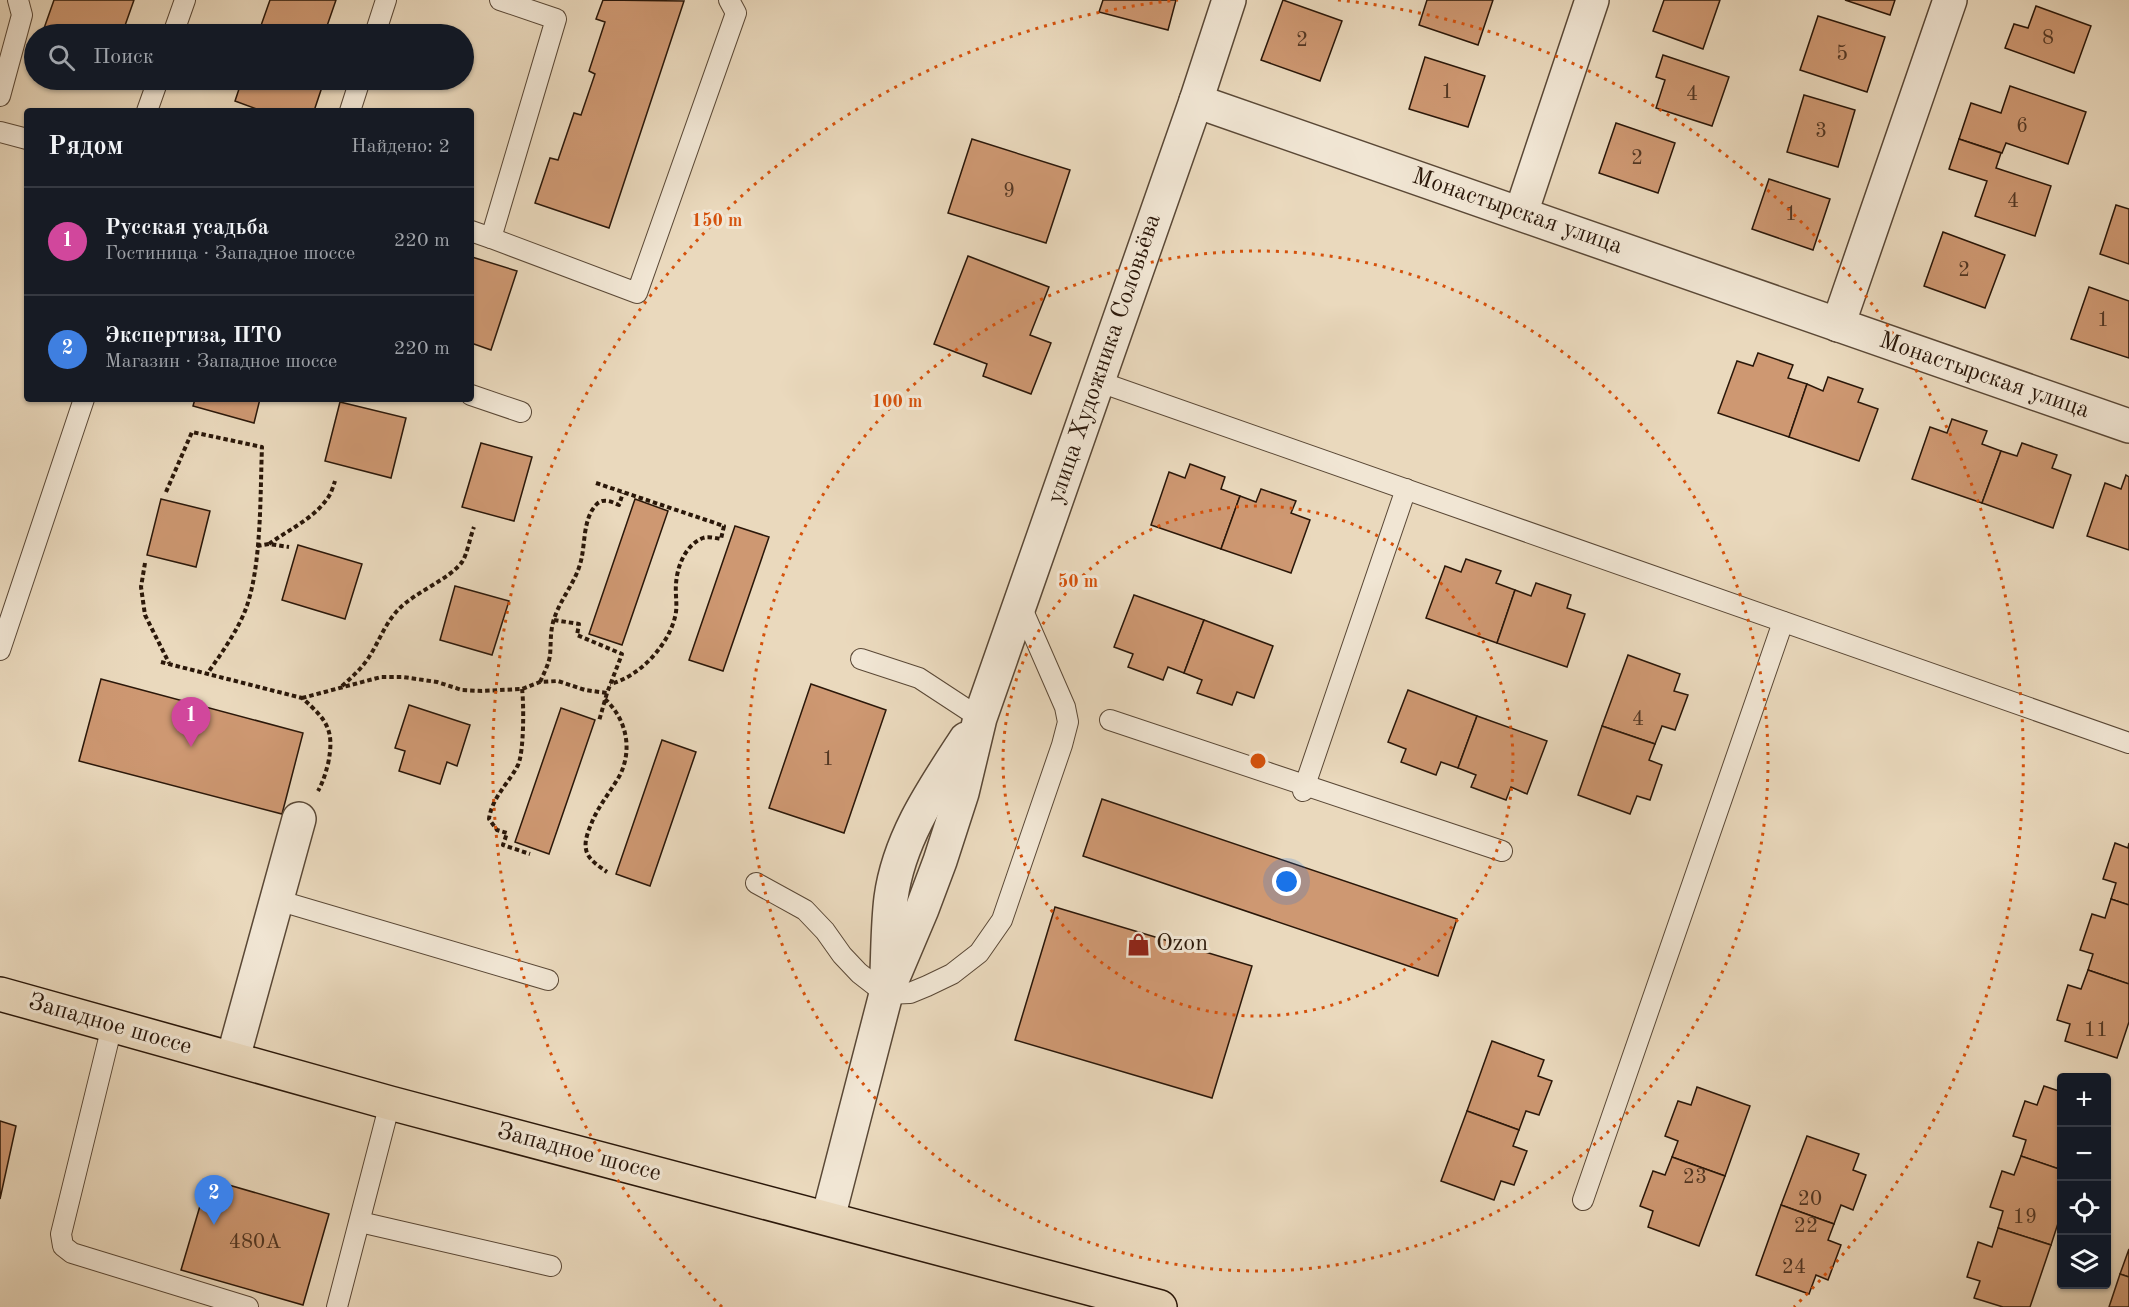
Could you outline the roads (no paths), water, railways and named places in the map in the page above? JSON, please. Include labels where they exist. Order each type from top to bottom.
[{"type":"main road","name":"Западное шоссе","points":[[0,994],[390,1103],[1160,1307]]},
{"type":"street","name":"улица Художника Соловьёва","points":[[828,1218],[886,994],[891,897],[903,849],[925,803],[980,718],[1196,101],[1229,0]]},
{"type":"street","points":[[1521,213],[1592,0]]},
{"type":"street","points":[[1838,325],[1950,0]]},
{"type":"street","name":"Монастырская улица","points":[[1196,101],[2129,426]]},
{"type":"street","points":[[233,1058],[299,819]]},
{"type":"lane","points":[[0,96],[22,15],[18,0]]},
{"type":"lane","points":[[177,24],[185,0]]},
{"type":"lane","points":[[378,24],[386,0]]},
{"type":"lane","points":[[491,238],[556,19],[500,0]]},
{"type":"lane","points":[[474,232],[637,293],[736,13],[729,0]]},
{"type":"lane","points":[[148,108],[154,90]]},
{"type":"lane","points":[[351,108],[357,90]]},
{"type":"lane","points":[[0,132],[24,138]]},
{"type":"lane","points":[[1097,381],[2129,743]]},
{"type":"lane","points":[[474,396],[521,412]]},
{"type":"lane","points":[[0,650],[83,402]]},
{"type":"lane","points":[[1304,788],[1406,489]]},
{"type":"lane","points":[[756,883],[805,910],[825,930],[853,967],[886,994],[910,993],[927,986],[952,974],[979,953],[1002,920],[1068,722],[1065,707],[1020,604]]},
{"type":"lane","points":[[1583,1200],[1783,622]]},
{"type":"lane","points":[[861,659],[919,678],[980,718]]},
{"type":"lane","points":[[1110,720],[1304,788],[1502,851]]},
{"type":"lane","points":[[277,900],[548,980]]},
{"type":"lane","points":[[112,1026],[61,1234],[63,1246],[72,1252],[248,1307]]},
{"type":"lane","points":[[337,1307],[390,1103]]},
{"type":"lane","points":[[360,1222],[551,1266]]},
{"type":"place","name":"Русская усадьба","points":[[191,747]]},
{"type":"place","name":"Ozon","points":[[1138,944]]},
{"type":"place","name":"Экспертиза, ПТО","points":[[214,1225]]}]
